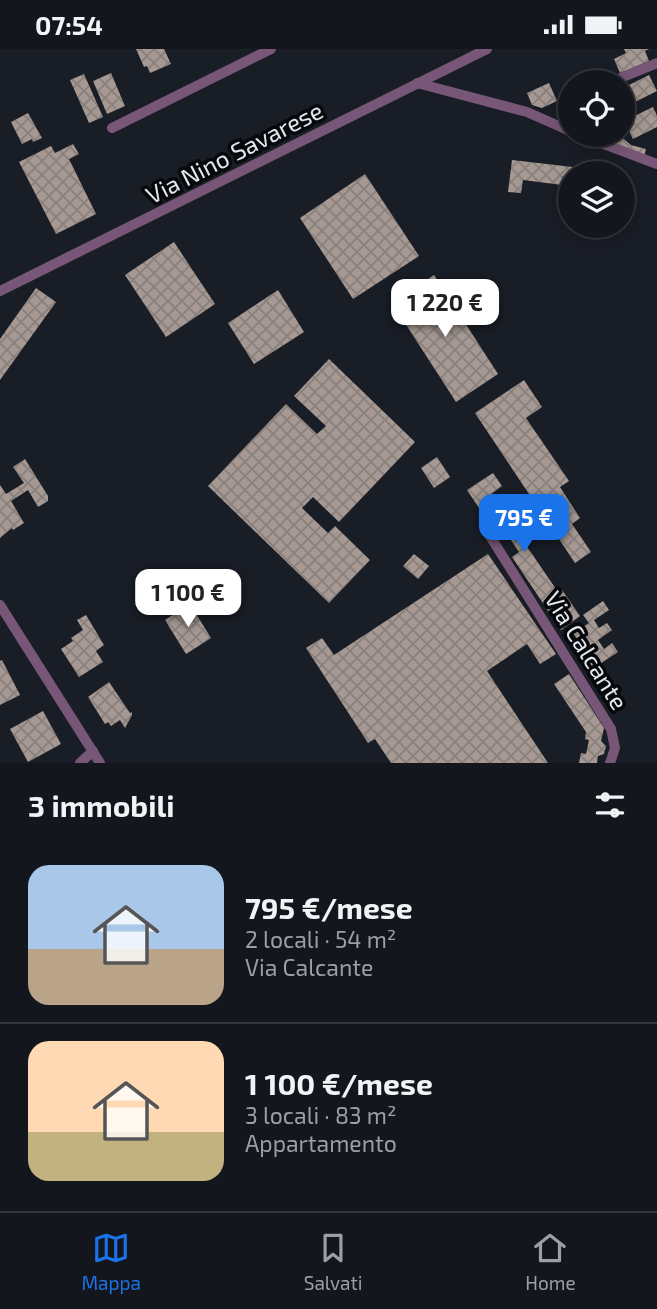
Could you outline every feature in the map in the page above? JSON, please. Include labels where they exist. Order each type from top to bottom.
[{"type":"street","points":[[112,128],[271,49]]},
{"type":"street","name":"Via Nino Savarese","points":[[0,291],[487,49]]},
{"type":"street","points":[[635,72],[657,62]]},
{"type":"street","points":[[417,83],[527,112],[558,126]]},
{"type":"street","points":[[612,147],[657,164]]},
{"type":"street","name":"Via Calcante","points":[[485,528],[611,729],[615,748],[610,763]]},
{"type":"street","points":[[2,611],[100,763]]},
{"type":"street","points":[[80,763],[93,751]]},
{"type":"building","points":[[136,49],[164,49],[171,64],[150,73],[147,66],[144,67]]},
{"type":"building","points":[[624,49],[649,49],[645,51],[649,61],[627,70],[619,70],[614,59],[626,53]]},
{"type":"building","points":[[111,73],[125,106],[107,114],[93,81]]},
{"type":"building","points":[[84,74],[103,117],[89,123],[70,80]]},
{"type":"building","points":[[649,75],[657,91],[635,102],[635,82]]},
{"type":"building","points":[[549,83],[557,101],[542,108],[532,105],[527,93]]},
{"type":"building","points":[[653,107],[657,116],[657,127],[635,138],[635,116]]},
{"type":"building","points":[[28,113],[42,138],[22,144],[11,122]]},
{"type":"building","points":[[73,144],[79,154],[69,159],[96,214],[56,234],[19,162],[51,146],[55,153]]},
{"type":"building","points":[[620,147],[646,149],[644,157]]},
{"type":"building","points":[[512,160],[558,165],[558,184],[523,180],[521,193],[508,192]]},
{"type":"building","points":[[365,174],[419,256],[353,299],[300,218]]},
{"type":"building","points":[[174,242],[215,304],[166,337],[125,275]]},
{"type":"building","points":[[434,275],[498,374],[456,402],[392,303]]},
{"type":"building","points":[[36,288],[56,302],[0,380],[0,339]]},
{"type":"building","points":[[278,290],[304,332],[254,364],[228,323]]},
{"type":"building","points":[[329,359],[415,442],[339,522],[313,497],[302,508],[328,533],[335,526],[370,560],[329,603],[208,486],[286,404],[317,434],[326,426],[294,396]]},
{"type":"building","points":[[524,380],[542,407],[526,418],[569,481],[560,487],[580,518],[572,524],[591,552],[575,563],[475,413]]},
{"type":"building","points":[[437,457],[450,477],[434,488],[421,468]]},
{"type":"building","points":[[25,459],[48,496],[48,501],[38,507],[28,490],[11,501],[24,523],[13,530],[12,528],[0,538],[0,485],[6,494],[24,483],[13,467]]},
{"type":"building","points":[[493,473],[502,486],[491,494],[558,592],[562,590],[580,616],[561,630],[512,557],[519,552],[500,524],[493,529],[467,490]]},
{"type":"building","points":[[414,554],[429,566],[418,579],[403,566]]},
{"type":"building","points":[[488,554],[556,654],[540,664],[527,644],[487,671],[548,763],[391,763],[375,739],[368,743],[306,648],[322,638],[334,655]]},
{"type":"building","points":[[603,601],[609,610],[594,620],[599,628],[607,623],[612,630],[598,640],[604,649],[612,643],[618,652],[589,671],[579,657],[586,652],[573,633],[589,623],[583,615]]},
{"type":"building","points":[[190,604],[211,638],[186,654],[165,620]]},
{"type":"building","points":[[86,615],[104,645],[96,651],[103,662],[79,677],[61,649],[83,630],[77,620]]},
{"type":"building","points":[[2,660],[20,695],[0,705],[0,661]]},
{"type":"building","points":[[569,674],[604,728],[601,741],[606,746],[604,754],[598,756],[597,763],[579,763],[581,753],[586,754],[589,740],[585,739],[586,732],[554,684]]},
{"type":"building","points":[[109,682],[130,713],[132,712],[125,728],[120,720],[111,726],[108,722],[105,724],[88,697]]},
{"type":"building","points":[[43,711],[61,744],[28,762],[10,729]]}]
